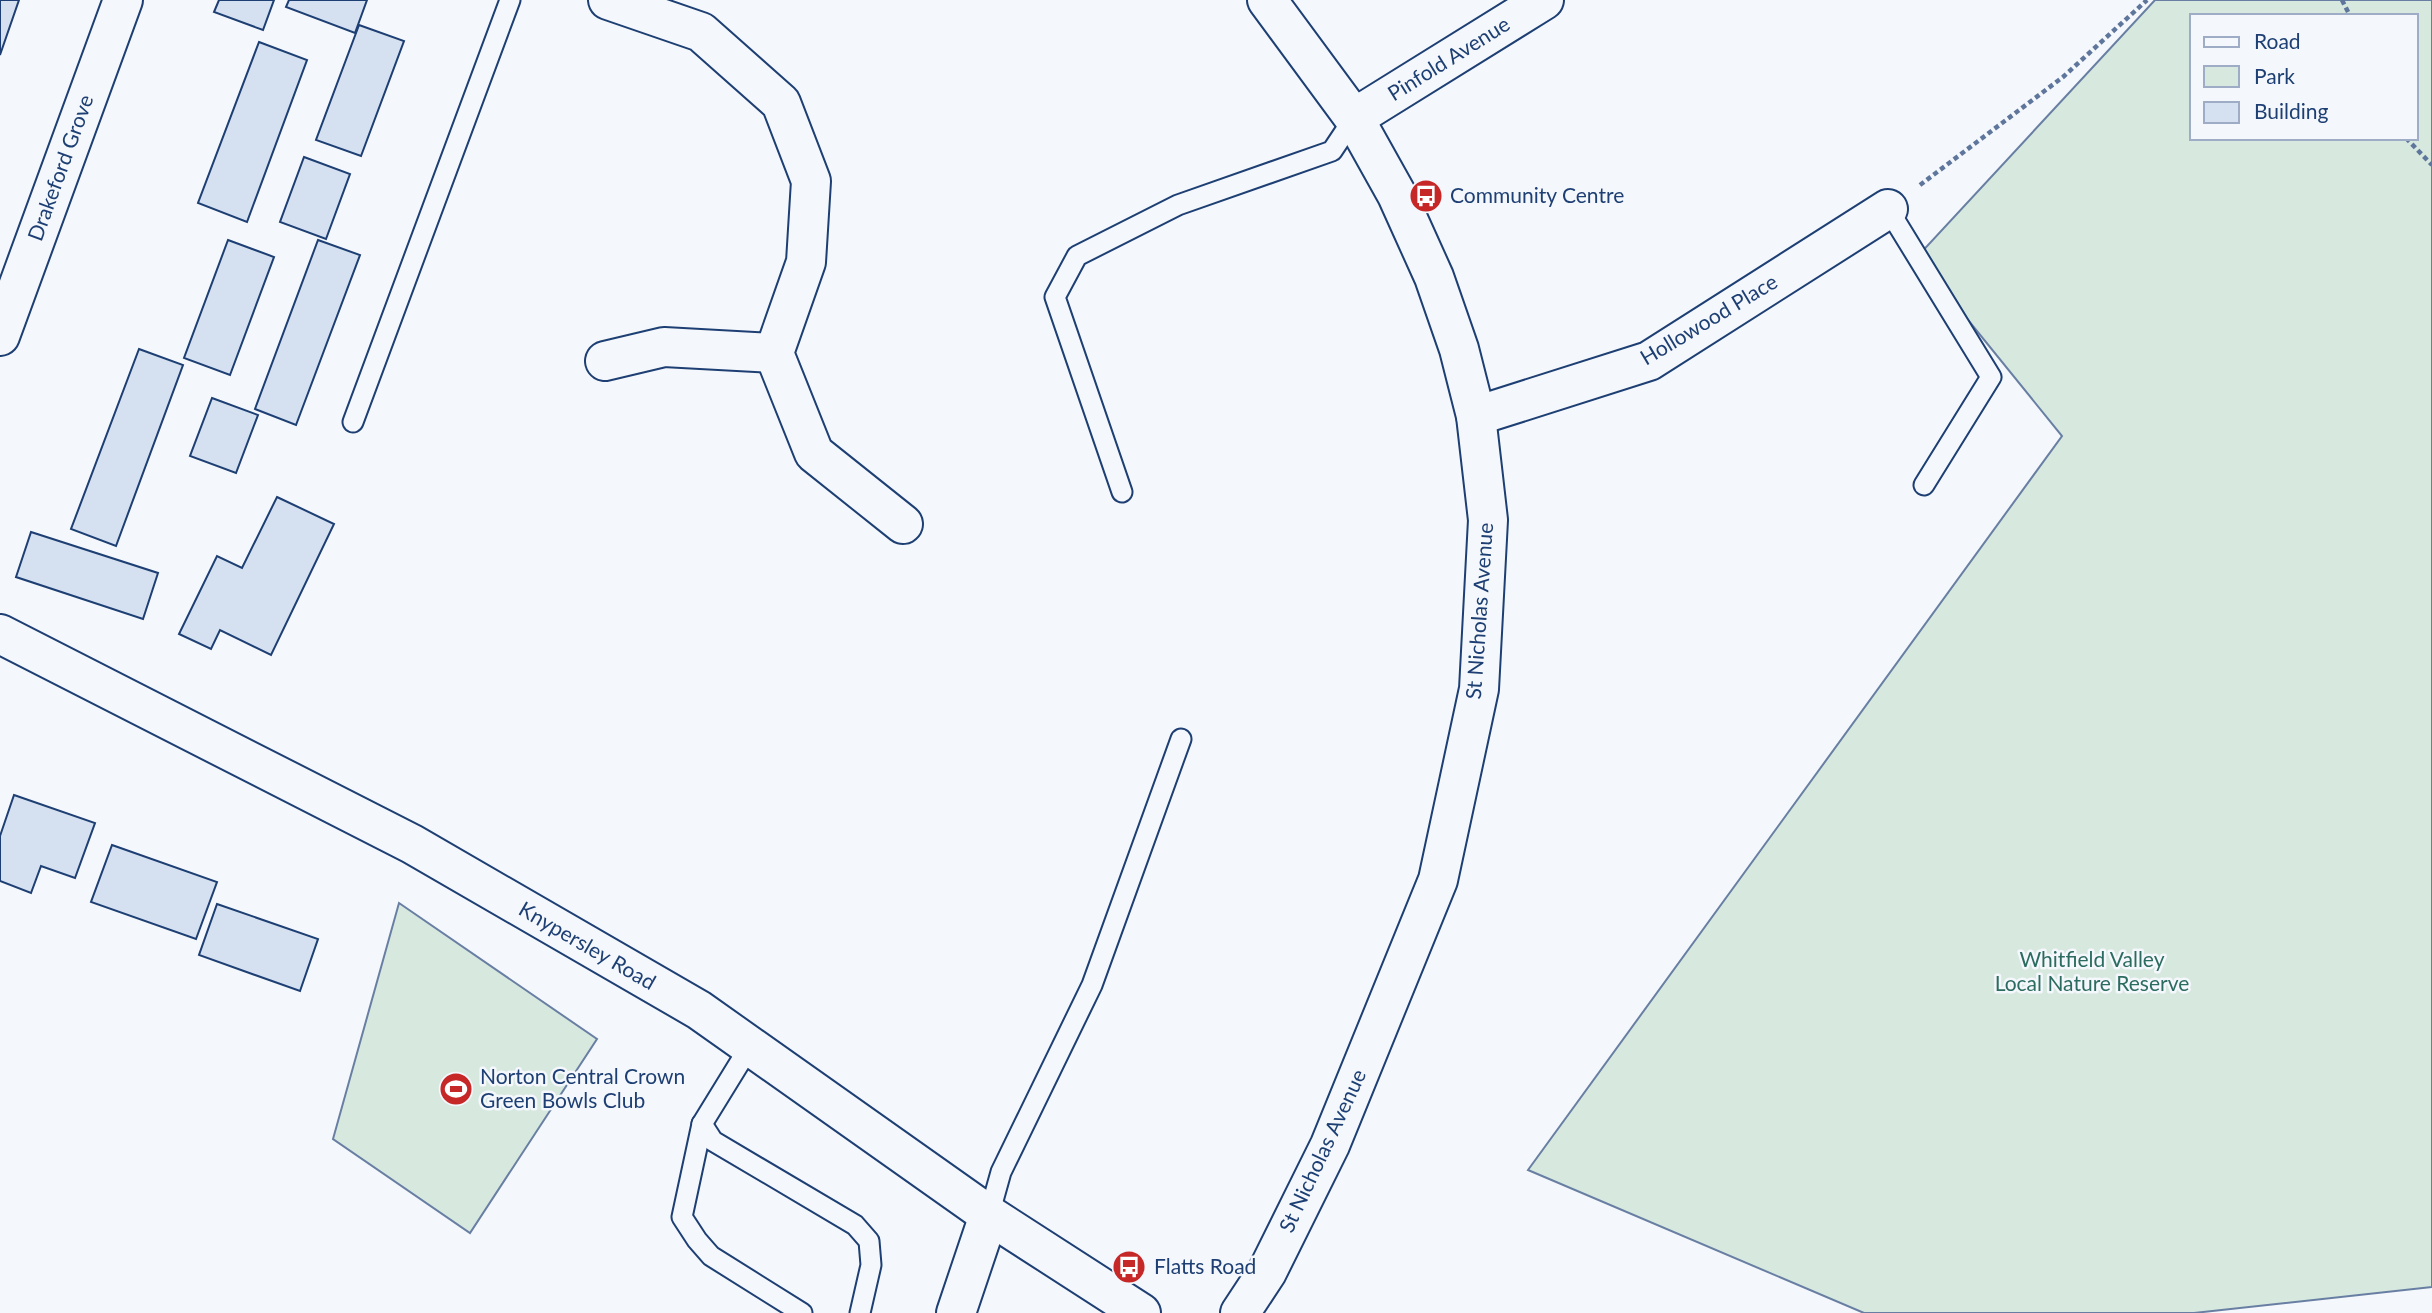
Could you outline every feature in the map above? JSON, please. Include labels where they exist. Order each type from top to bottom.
[{"type":"street","name":"Drakeford Grove","points":[[0,336],[123,0]]},
{"type":"street","points":[[608,0],[701,32],[781,103],[811,181],[806,262],[774,353],[814,453],[903,524]]},
{"type":"street","name":"St Nicholas Avenue","points":[[1240,1313],[1267,1272],[1330,1144],[1438,880],[1479,689],[1488,520],[1476,416],[1459,349],[1434,277],[1397,195],[1354,118],[1267,0]]},
{"type":"street","name":"Pinfold Avenue","points":[[1354,118],[1544,0]]},
{"type":"street","name":"Hollowood Place","points":[[1476,416],[1649,361],[1888,209]]},
{"type":"street","points":[[605,361],[664,347],[774,353]]},
{"type":"street","name":"Knypersley Road","points":[[0,634],[412,844],[699,1010],[989,1215],[1141,1313]]},
{"type":"street","points":[[956,1313],[989,1215]]},
{"type":"lane","points":[[353,422],[510,0]]},
{"type":"lane","points":[[1122,492],[1055,297],[1077,256],[1178,205],[1332,151],[1354,118]]},
{"type":"lane","points":[[1888,209],[1991,377],[1924,485]]},
{"type":"lane","points":[[989,1215],[1001,1172],[1092,985],[1181,739]]},
{"type":"lane","points":[[750,1046],[702,1124],[682,1217],[710,1256],[802,1313]]},
{"type":"lane","points":[[702,1124],[713,1141],[855,1225],[869,1241],[871,1265],[860,1313]]},
{"type":"path","points":[[1888,209],[2063,77],[2147,0]]},
{"type":"path","points":[[2408,140],[2432,165]]},
{"type":"green space","name":"Whitfield Valley Local Nature Reserve","points":[[2155,0],[2432,0],[2432,1287],[2194,1313],[1864,1313],[1528,1170],[2062,436],[1917,257]]},
{"type":"green space","name":"Norton Central Crown Green Bowls Club","points":[[399,903],[597,1039],[470,1233],[333,1139]]},
{"type":"building","points":[[0,0],[19,0],[0,55]]},
{"type":"building","points":[[219,0],[274,0],[263,30],[214,12]]},
{"type":"building","points":[[289,0],[367,0],[355,33],[286,7]]},
{"type":"building","points":[[359,25],[404,41],[361,156],[316,140]]},
{"type":"building","points":[[259,42],[307,60],[247,222],[198,203]]},
{"type":"building","points":[[304,157],[350,174],[326,239],[280,222]]},
{"type":"building","points":[[228,240],[274,257],[230,375],[184,358]]},
{"type":"building","points":[[318,240],[360,255],[296,425],[255,409]]},
{"type":"building","points":[[139,349],[183,365],[116,546],[71,529]]},
{"type":"building","points":[[212,398],[258,415],[236,473],[190,456]]},
{"type":"building","points":[[277,497],[334,524],[271,655],[220,630],[211,649],[179,634],[217,556],[242,568]]},
{"type":"building","points":[[31,532],[158,573],[143,619],[16,577]]},
{"type":"building","points":[[14,795],[95,823],[75,878],[41,866],[31,893],[0,881],[0,836]]},
{"type":"building","points":[[112,845],[217,882],[196,939],[91,902]]},
{"type":"building","points":[[217,904],[318,939],[300,991],[199,955]]},
{"type":"place","name":"Community Centre","points":[[1426,196]]},
{"type":"place","name":"Norton Central Crown Green Bowls Club","points":[[456,1089]]},
{"type":"place","name":"Flatts Road","points":[[1129,1267]]}]
